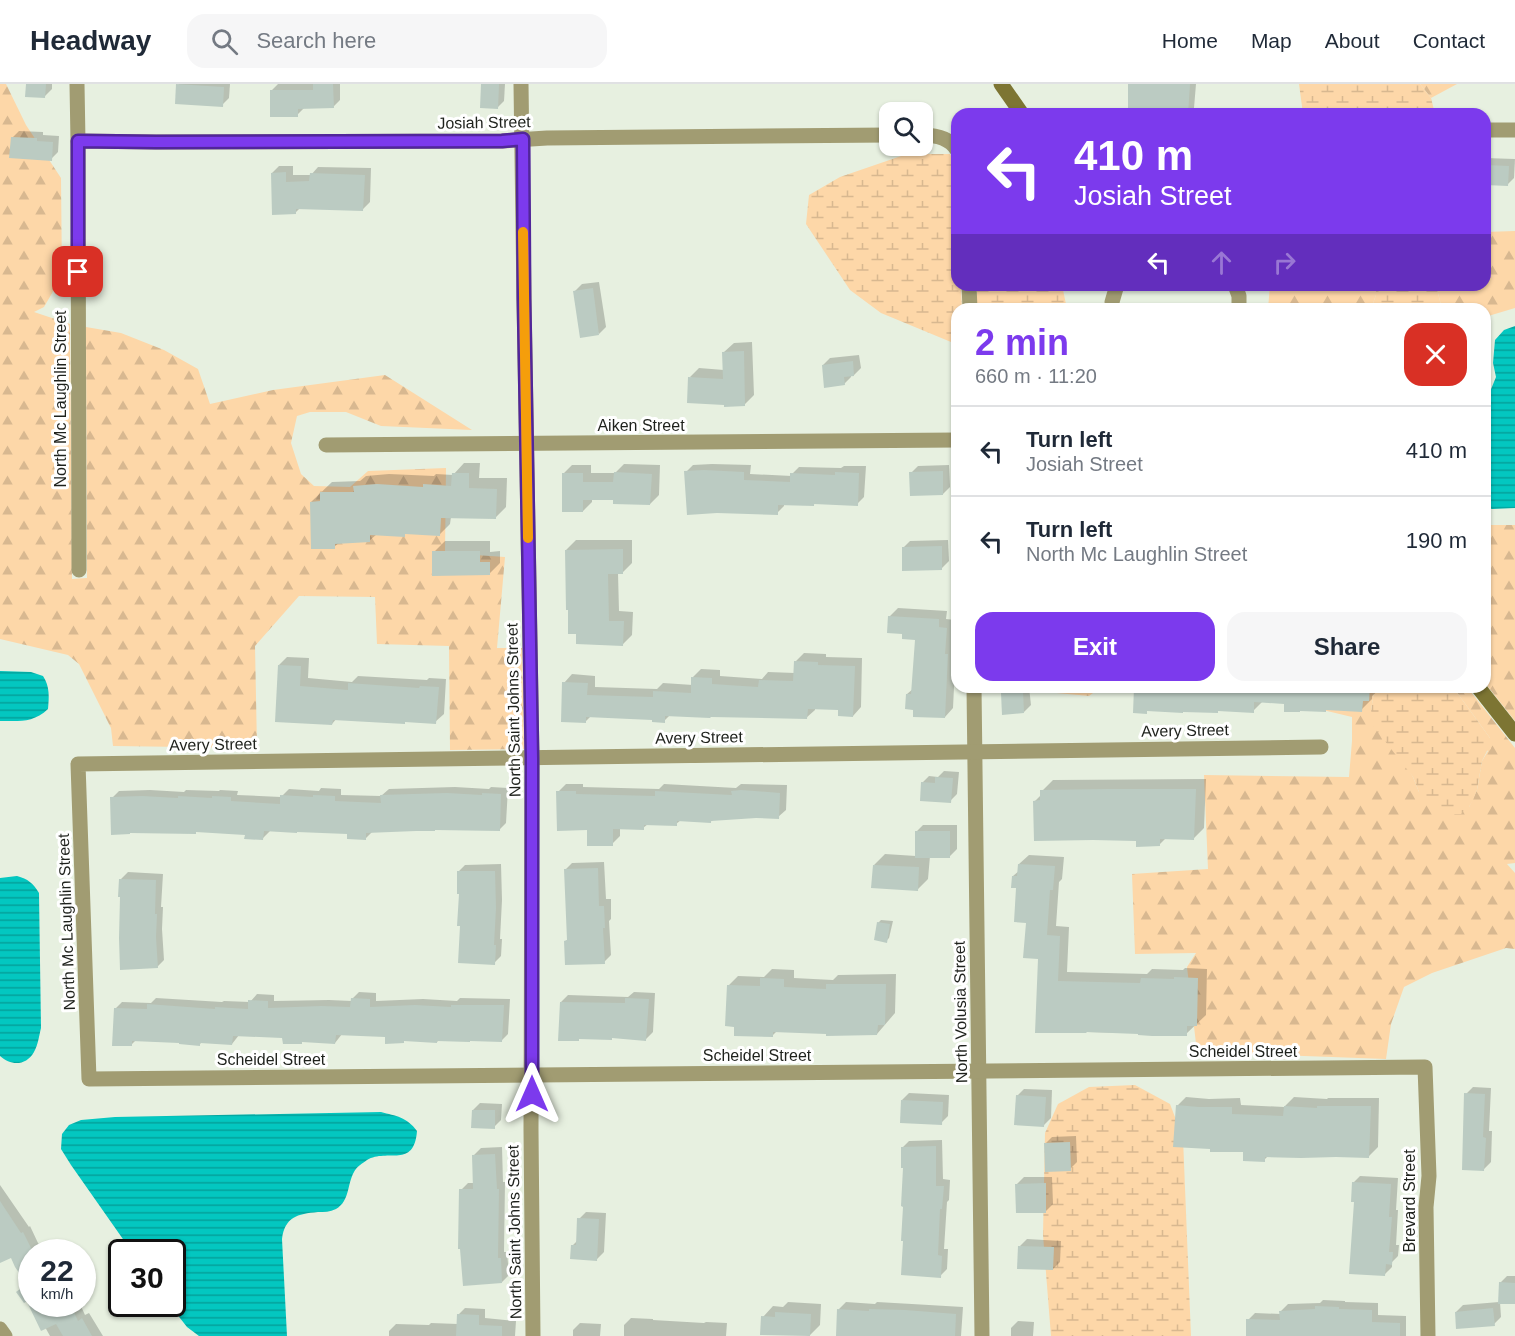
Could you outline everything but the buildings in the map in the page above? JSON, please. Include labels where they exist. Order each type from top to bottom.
[{"type":"main road","points":[[1001,84],[1018,108]]},
{"type":"main road","points":[[1483,693],[1515,734]]},
{"type":"street","name":"North Mc Laughlin Street","points":[[76,84],[79,570]]},
{"type":"street","name":"North Saint Johns Street","points":[[521,84],[532,758],[533,1336]]},
{"type":"street","points":[[1491,130],[1515,130]]},
{"type":"street","name":"Josiah Street","points":[[78,141],[502,141],[879,135]]},
{"type":"street","points":[[933,135],[951,145]]},
{"type":"street","name":"Aiken Street","points":[[326,445],[951,440]]},
{"type":"street","name":"North Volusia Street","points":[[974,693],[982,1336]]},
{"type":"street","name":"Avery Street","points":[[78,764],[1321,747]]},
{"type":"street","name":"North Mc Laughlin Street","points":[[78,764],[89,1079]]},
{"type":"street","name":"Scheidel Street","points":[[89,1079],[1425,1067]]},
{"type":"street","name":"Brevard Street","points":[[1425,1067],[1429,1176],[1426,1207],[1428,1336]]},
{"type":"street","points":[[0,1329],[5,1336]]},
{"type":"green space","points":[[0,84],[6,84],[26,125],[61,178],[62,276],[44,307],[34,312],[70,324],[72,579],[87,578],[86,327],[121,333],[164,350],[198,369],[210,404],[273,390],[385,375],[472,430],[381,426],[346,412],[310,412],[297,416],[291,443],[301,474],[314,486],[350,487],[368,471],[446,468],[445,553],[505,557],[497,648],[522,648],[524,749],[450,750],[449,646],[377,644],[375,597],[299,596],[255,646],[257,748],[113,746],[111,728],[79,664],[68,655],[0,639]]},
{"type":"green space","points":[[1299,84],[1420,84],[1431,98],[1434,108],[1302,108]]},
{"type":"green space","points":[[1420,84],[1457,84],[1431,98]]},
{"type":"green space","points":[[950,154],[951,291],[961,291],[962,303],[951,303],[951,342],[881,313],[850,290],[806,224],[809,195],[840,177],[901,156]]},
{"type":"green space","points":[[1515,231],[1515,308],[1491,315],[1491,303],[1440,303],[1438,291],[1491,291],[1491,232]]},
{"type":"green space","points":[[977,291],[1063,291],[1066,303],[977,303]]},
{"type":"green space","points":[[1270,291],[1376,291],[1373,303],[1268,303]]},
{"type":"green space","points":[[1376,291],[1438,291],[1440,303],[1373,303]]},
{"type":"green space","points":[[1491,525],[1515,525],[1515,721],[1491,691]]},
{"type":"green space","points":[[1057,693],[1093,693],[1089,696]]},
{"type":"green space","points":[[1277,693],[1374,693],[1371,710],[1413,777],[1419,792],[1469,807],[1477,790],[1482,761],[1488,751],[1490,738],[1457,693],[1472,693],[1515,748],[1515,863],[1507,864],[1515,873],[1515,949],[1506,948],[1432,973],[1404,987],[1391,1024],[1386,1059],[1197,1052],[1187,967],[1196,953],[1135,954],[1132,874],[1208,869],[1204,775],[1349,777],[1352,717],[1277,699]]},
{"type":"green space","points":[[1374,693],[1457,693],[1490,738],[1491,749],[1487,751],[1482,761],[1477,790],[1469,807],[1461,814],[1441,814],[1429,806],[1419,792],[1413,777],[1374,727],[1371,710]]},
{"type":"green space","points":[[1135,1085],[1170,1104],[1183,1138],[1191,1336],[1051,1336],[1043,1235],[1045,1133],[1058,1104],[1089,1087]]},
{"type":"water","points":[[1515,326],[1515,508],[1492,509],[1491,389],[1496,377],[1493,363],[1495,340],[1504,330]]},
{"type":"water","points":[[0,671],[31,672],[43,676],[48,688],[48,709],[31,719],[0,721]]},
{"type":"water","points":[[17,876],[30,882],[39,893],[41,1028],[31,1057],[23,1062],[13,1063],[0,1056],[0,878]]},
{"type":"water","points":[[381,1112],[405,1120],[417,1131],[415,1143],[405,1154],[375,1157],[360,1165],[355,1170],[341,1206],[329,1211],[298,1216],[289,1221],[282,1239],[287,1336],[199,1336],[187,1327],[179,1317],[186,1317],[186,1239],[123,1239],[61,1149],[62,1134],[69,1125],[81,1120],[115,1117]]},
{"type":"slow traffic","points":[[523,232],[528,538]]},
{"type":"route","points":[[78,272],[78,141],[502,141],[523,139],[532,758],[532,1094]]}]
